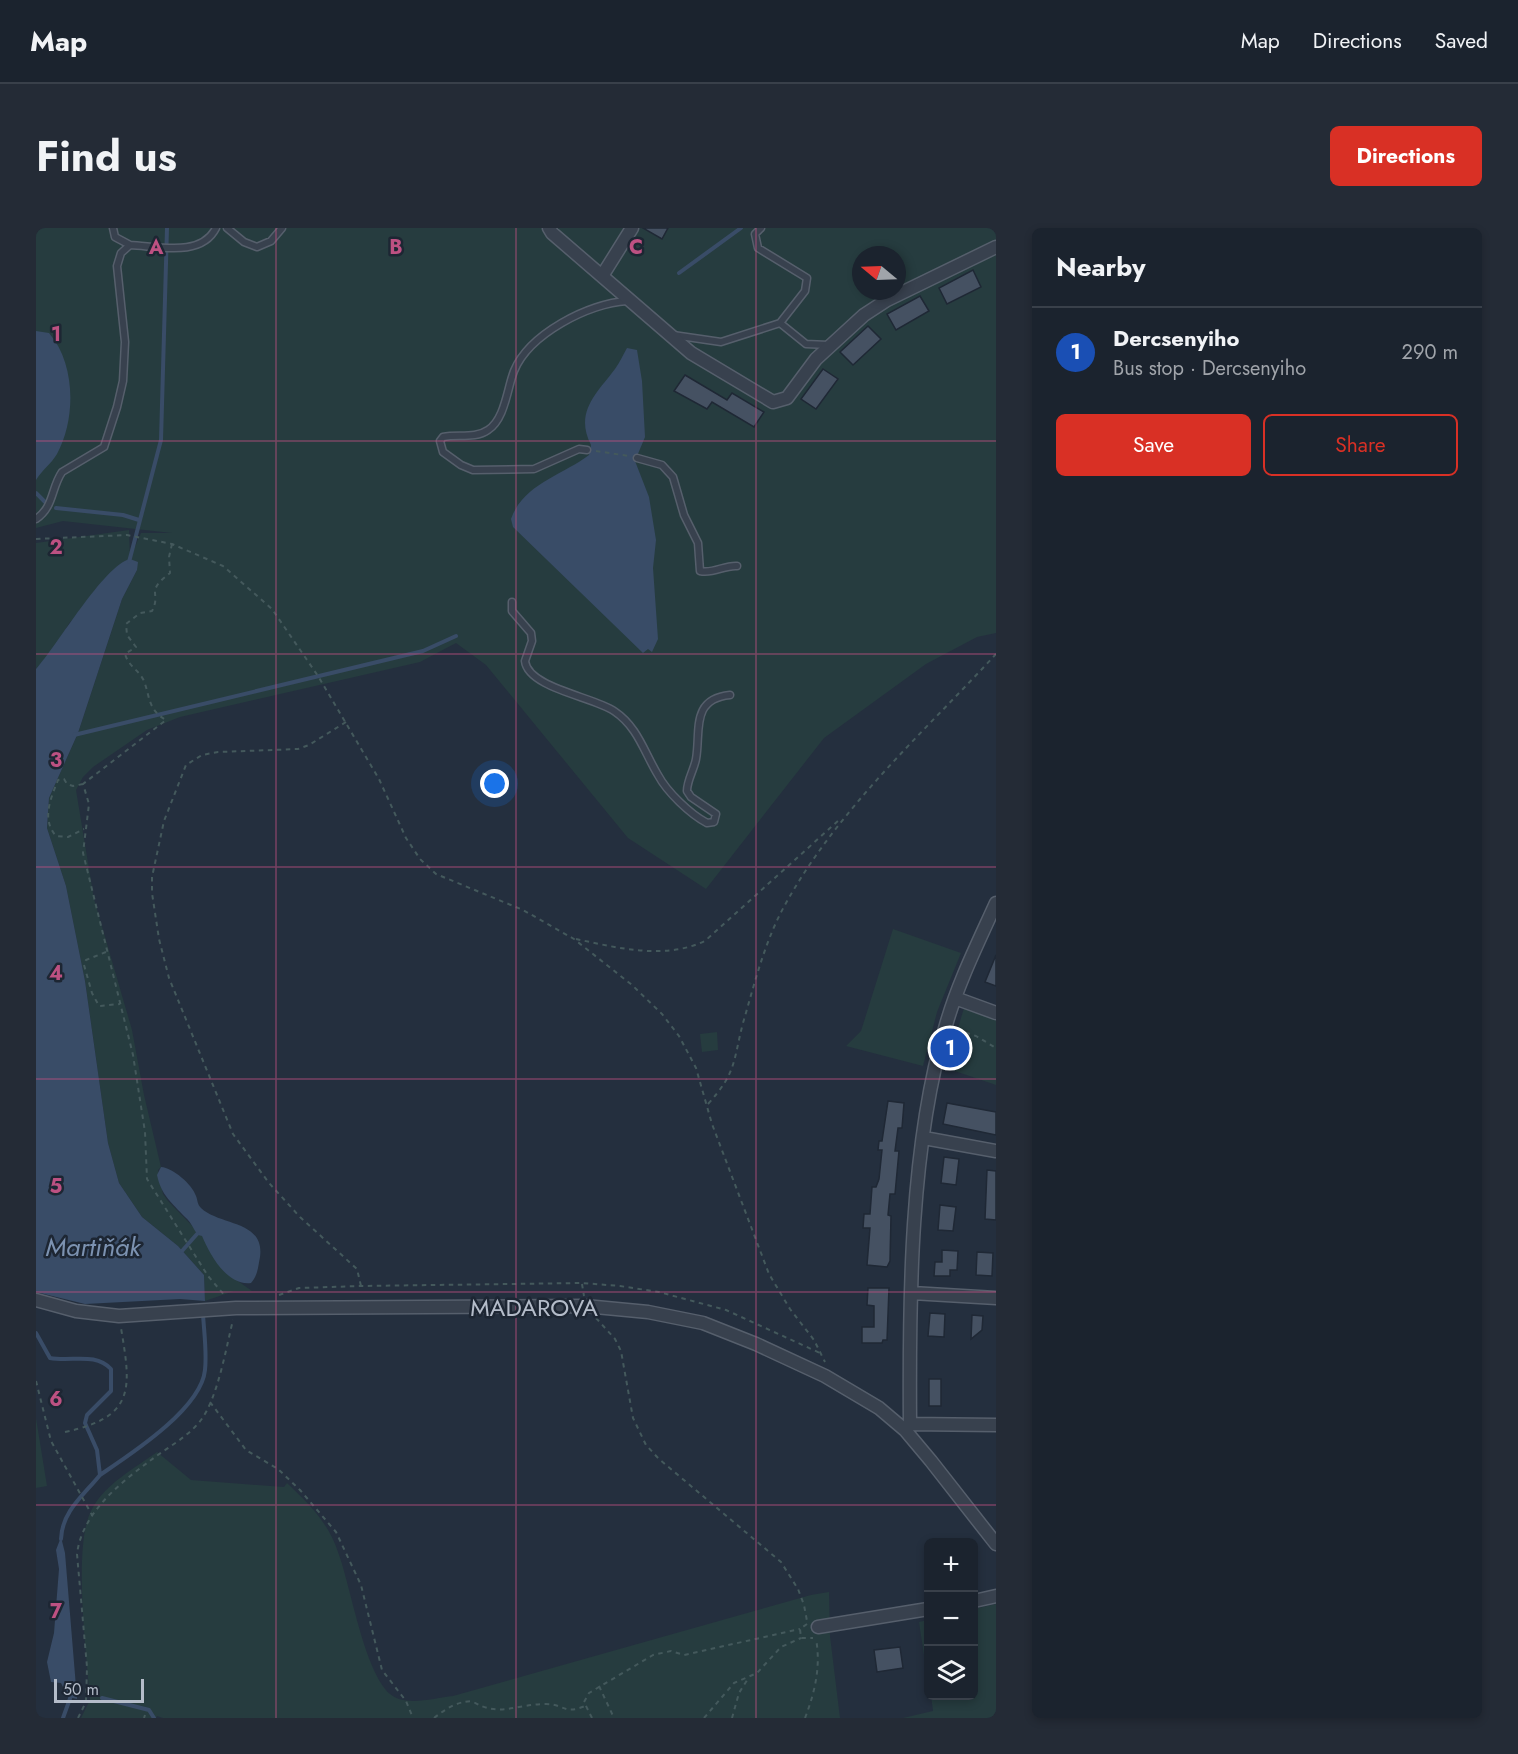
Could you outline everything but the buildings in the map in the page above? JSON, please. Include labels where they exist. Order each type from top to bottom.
[{"type":"street","points":[[549,228],[698,357],[773,402],[787,398],[805,372],[829,345],[858,320],[887,300],[996,247]]},
{"type":"street","points":[[602,276],[632,228]]},
{"type":"street","points":[[996,903],[945,1026],[932,1086],[924,1138],[912,1293],[907,1427],[996,1425]]},
{"type":"street","points":[[955,998],[996,1013]]},
{"type":"street","points":[[924,1138],[996,1152]]},
{"type":"street","points":[[912,1293],[996,1298]]},
{"type":"street","name":"MADAROVA","points":[[36,1300],[76,1311],[119,1316],[236,1308],[585,1306],[648,1312],[703,1323],[756,1344],[825,1376],[907,1427],[996,1544]]},
{"type":"street","points":[[978,1600],[996,1596]]},
{"type":"street","points":[[814,1630],[924,1611]]},
{"type":"lane","points":[[113,228],[115,237],[129,244],[178,248],[203,243],[216,228]]},
{"type":"lane","points":[[227,228],[250,246],[257,247],[271,241],[282,228]]},
{"type":"lane","points":[[671,335],[721,342],[780,323],[805,291],[807,278],[758,248],[754,234],[761,228]]},
{"type":"lane","points":[[36,519],[51,501],[62,471],[98,451],[107,442],[117,407],[125,362],[124,324],[117,266],[121,253],[129,244]]},
{"type":"lane","points":[[587,450],[579,449],[534,469],[473,470],[461,465],[443,452],[440,441],[443,437],[479,434],[492,427],[500,415],[516,366],[555,327],[595,306],[631,300]]},
{"type":"lane","points":[[780,323],[806,344],[829,345]]},
{"type":"lane","points":[[637,458],[662,465],[673,477],[684,515],[698,543],[700,571],[711,572],[727,566],[737,566]]},
{"type":"lane","points":[[512,602],[512,611],[531,633],[532,641],[525,660],[529,671],[555,687],[601,704],[618,714],[644,745],[661,781],[707,823],[714,822],[716,814],[691,797],[687,791],[696,756],[698,721],[702,712],[713,700],[730,695]]},
{"type":"path","points":[[587,450],[637,458]]},
{"type":"path","points":[[36,539],[127,536],[172,544],[223,566],[272,609],[346,722],[420,859],[436,874],[523,910],[574,939],[632,985],[662,1014],[690,1054],[708,1104],[712,1124],[757,1247],[780,1294],[821,1354],[826,1364],[825,1376]]},
{"type":"path","points":[[84,829],[68,837],[56,836],[50,825],[48,812],[58,780],[64,779],[67,784],[73,786],[83,784],[166,720],[153,709],[146,697],[144,681],[126,659],[125,654],[135,647],[127,635],[126,624],[140,613],[152,611],[153,590],[157,583],[170,573],[169,557],[172,544]]},
{"type":"path","points":[[574,939],[640,951],[669,951],[699,944],[843,817],[996,654]]},
{"type":"path","points":[[346,722],[309,745],[298,749],[218,752],[202,755],[186,765],[164,820],[152,877],[159,939],[169,978],[233,1134],[269,1183],[300,1217],[357,1269],[360,1286]]},
{"type":"path","points":[[78,1718],[86,1702],[87,1667],[77,1554],[79,1538],[92,1515],[112,1493],[201,1420],[210,1402],[236,1308],[208,1276],[147,1179],[145,1132],[133,1054],[83,853],[84,829],[89,804],[83,784]]},
{"type":"path","points":[[708,1104],[732,1074],[742,1026],[771,932],[802,876],[843,817]]},
{"type":"path","points":[[107,951],[99,957],[86,960],[84,965],[92,993],[99,1006],[120,1004]]},
{"type":"path","points":[[945,1026],[976,1036],[996,1048]]},
{"type":"path","points":[[585,1306],[615,1339],[621,1351],[633,1418],[646,1445],[659,1460],[782,1562],[790,1574],[814,1630],[819,1655],[817,1679],[805,1718]]},
{"type":"path","points":[[65,1432],[93,1425],[119,1405],[127,1394],[129,1374],[119,1316]]},
{"type":"path","points":[[36,1381],[51,1441],[92,1515]]},
{"type":"path","points":[[210,1402],[246,1450],[278,1469],[300,1490],[336,1532],[361,1585],[382,1670],[406,1701],[413,1718]]},
{"type":"path","points":[[592,1718],[585,1706],[585,1697],[599,1686],[653,1655],[671,1652],[684,1655],[800,1629]]},
{"type":"path","points":[[704,1718],[734,1683],[765,1667],[781,1647],[801,1638]]},
{"type":"path","points":[[732,1718],[739,1693],[749,1677]]},
{"type":"path","points":[[599,1686],[614,1718]]},
{"type":"path","points":[[434,1718],[451,1705],[465,1701],[472,1701],[487,1713]]},
{"type":"path","points":[[500,1715],[537,1705],[548,1704],[573,1711],[585,1706]]},
{"type":"green space","points":[[36,228],[996,228],[996,633],[977,637],[926,664],[824,738],[706,889],[628,838],[486,665],[456,643],[420,662],[180,717],[147,730],[93,767],[83,777],[76,790],[94,899],[132,1030],[161,1167],[158,1170],[163,1194],[202,1236],[225,1272],[252,1291],[234,1291],[205,1301],[204,1275],[178,1246],[142,1217],[119,1183],[108,1143],[85,981],[66,886],[47,828],[49,798],[78,733],[122,599],[137,570],[70,622],[51,653],[36,669],[36,543],[129,530],[130,558],[141,533],[172,533],[63,521],[36,528]]},
{"type":"green space","points":[[893,929],[961,953],[937,1012],[923,1066],[846,1046],[861,1031]]},
{"type":"green space","points":[[966,1007],[996,1018],[996,1085],[946,1068]]},
{"type":"green space","points":[[717,1032],[718,1050],[702,1052],[700,1034]]},
{"type":"green space","points":[[36,1418],[47,1486],[36,1488]]},
{"type":"green space","points":[[157,1452],[191,1480],[284,1487],[287,1483],[303,1498],[317,1514],[334,1541],[373,1667],[381,1683],[396,1698],[420,1701],[453,1696],[811,1595],[829,1592],[830,1636],[840,1718],[163,1718],[157,1716],[156,1718],[81,1718],[90,1700],[82,1602],[83,1548],[86,1525],[92,1509],[105,1492],[121,1477]]},
{"type":"green space","points":[[996,1604],[996,1718],[903,1718],[933,1711],[932,1700],[978,1700],[978,1608]]},
{"type":"green space","points":[[924,1621],[924,1655],[919,1622]]},
{"type":"water","points":[[36,331],[49,333],[58,346],[68,376],[70,409],[68,425],[57,454],[36,480]]},
{"type":"water","points":[[627,348],[637,350],[642,381],[645,437],[635,461],[649,497],[656,540],[653,568],[658,639],[652,652],[648,649],[643,653],[513,527],[511,519],[517,507],[534,489],[589,455],[591,445],[586,433],[586,413],[595,395],[615,369]]},
{"type":"water","name":"Martiňák","points":[[130,559],[138,562],[137,570],[122,599],[78,733],[49,798],[47,828],[66,886],[85,981],[108,1143],[119,1183],[142,1217],[178,1246],[204,1275],[205,1301],[180,1299],[85,1304],[36,1292],[36,669],[94,590],[107,575]]},
{"type":"water","points":[[161,1167],[176,1173],[186,1182],[194,1191],[198,1204],[209,1214],[240,1225],[256,1236],[260,1245],[260,1257],[251,1283],[234,1280],[220,1268],[202,1236],[198,1235],[189,1221],[164,1193],[157,1175]]},
{"type":"water","points":[[61,1537],[65,1553],[77,1699],[68,1697],[61,1683],[51,1682],[47,1662],[54,1633],[59,1569],[56,1550]]},
{"type":"waterway","points":[[129,562],[161,440],[167,228]]},
{"type":"waterway","points":[[679,273],[741,228]]},
{"type":"waterway","points":[[36,493],[46,503]]},
{"type":"waterway","points":[[56,508],[123,515],[139,520]]},
{"type":"waterway","points":[[74,735],[423,651],[456,636]]},
{"type":"waterway","points":[[182,1251],[197,1234]]},
{"type":"waterway","points":[[100,1475],[163,1429],[191,1400],[201,1385],[205,1370],[206,1349],[203,1314]]},
{"type":"waterway","points":[[36,1333],[50,1358],[90,1359],[105,1364],[111,1369],[111,1391],[87,1415],[85,1423],[97,1450],[100,1475],[65,1520],[61,1539]]},
{"type":"waterway","points":[[63,1718],[72,1693]]},
{"type":"waterway","points":[[102,1698],[149,1710],[154,1718]]},
{"type":"place","name":"Dercsenyiho","points":[[950,1048]]}]
